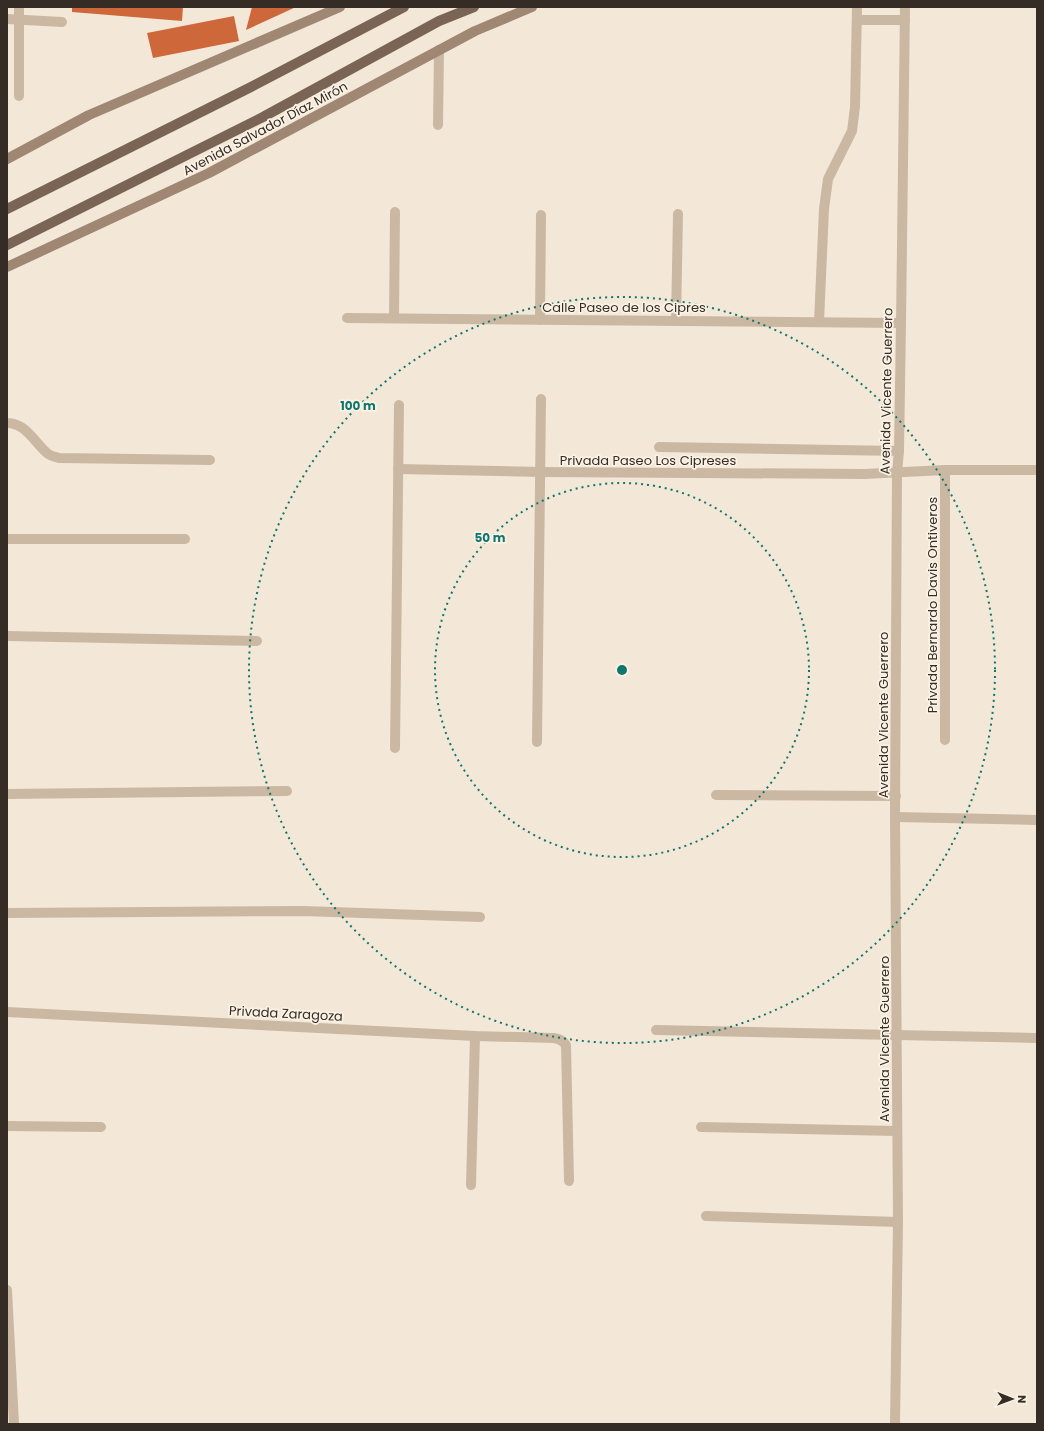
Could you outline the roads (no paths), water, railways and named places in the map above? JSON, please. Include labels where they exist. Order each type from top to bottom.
[{"type":"main road","points":[[7,209],[251,87],[404,7]]},
{"type":"main road","name":"Avenida Salvador Díaz Mirón","points":[[7,245],[263,117],[439,21],[474,7]]},
{"type":"street","points":[[19,7],[19,96]]},
{"type":"street","points":[[7,159],[89,115],[340,7]]},
{"type":"street","name":"Avenida Salvador Díaz Mirón","points":[[7,267],[209,173],[475,31],[532,7]]},
{"type":"street","points":[[819,322],[824,209],[828,180],[852,131],[855,107],[858,7]]},
{"type":"street","name":"Avenida Vicente Guerrero","points":[[895,1424],[898,1222],[896,817],[897,473],[899,451],[905,7]]},
{"type":"street","points":[[7,19],[62,22]]},
{"type":"street","points":[[858,20],[905,20]]},
{"type":"street","points":[[438,125],[439,50]]},
{"type":"street","points":[[394,318],[395,212]]},
{"type":"street","points":[[676,321],[678,214]]},
{"type":"street","points":[[540,320],[541,215]]},
{"type":"street","name":"Calle Paseo de los Cipres","points":[[347,318],[901,323]]},
{"type":"street","points":[[537,742],[541,399]]},
{"type":"street","points":[[395,748],[399,405]]},
{"type":"street","points":[[7,423],[12,423],[24,428],[48,454],[59,458],[210,460]]},
{"type":"street","points":[[659,447],[899,451]]},
{"type":"street","name":"Privada Paseo Los Cipreses","points":[[398,469],[541,472],[864,474],[944,470],[1037,470]]},
{"type":"street","name":"Privada Bernardo Davis Ontiveros","points":[[944,470],[945,740]]},
{"type":"street","points":[[7,539],[185,539]]},
{"type":"street","points":[[7,636],[258,640]]},
{"type":"street","points":[[7,794],[287,791]]},
{"type":"street","points":[[716,795],[896,796]]},
{"type":"street","points":[[896,817],[1037,820]]},
{"type":"street","points":[[7,913],[303,911],[480,917]]},
{"type":"street","name":"Privada Zaragoza","points":[[7,1012],[475,1036],[554,1038],[564,1041],[566,1045],[569,1181]]},
{"type":"street","points":[[656,1030],[1037,1038]]},
{"type":"street","points":[[471,1185],[475,1036]]},
{"type":"street","points":[[7,1126],[101,1127]]},
{"type":"street","points":[[701,1127],[897,1131]]},
{"type":"street","points":[[706,1216],[898,1222]]},
{"type":"street","points":[[7,1290],[14,1424]]}]
